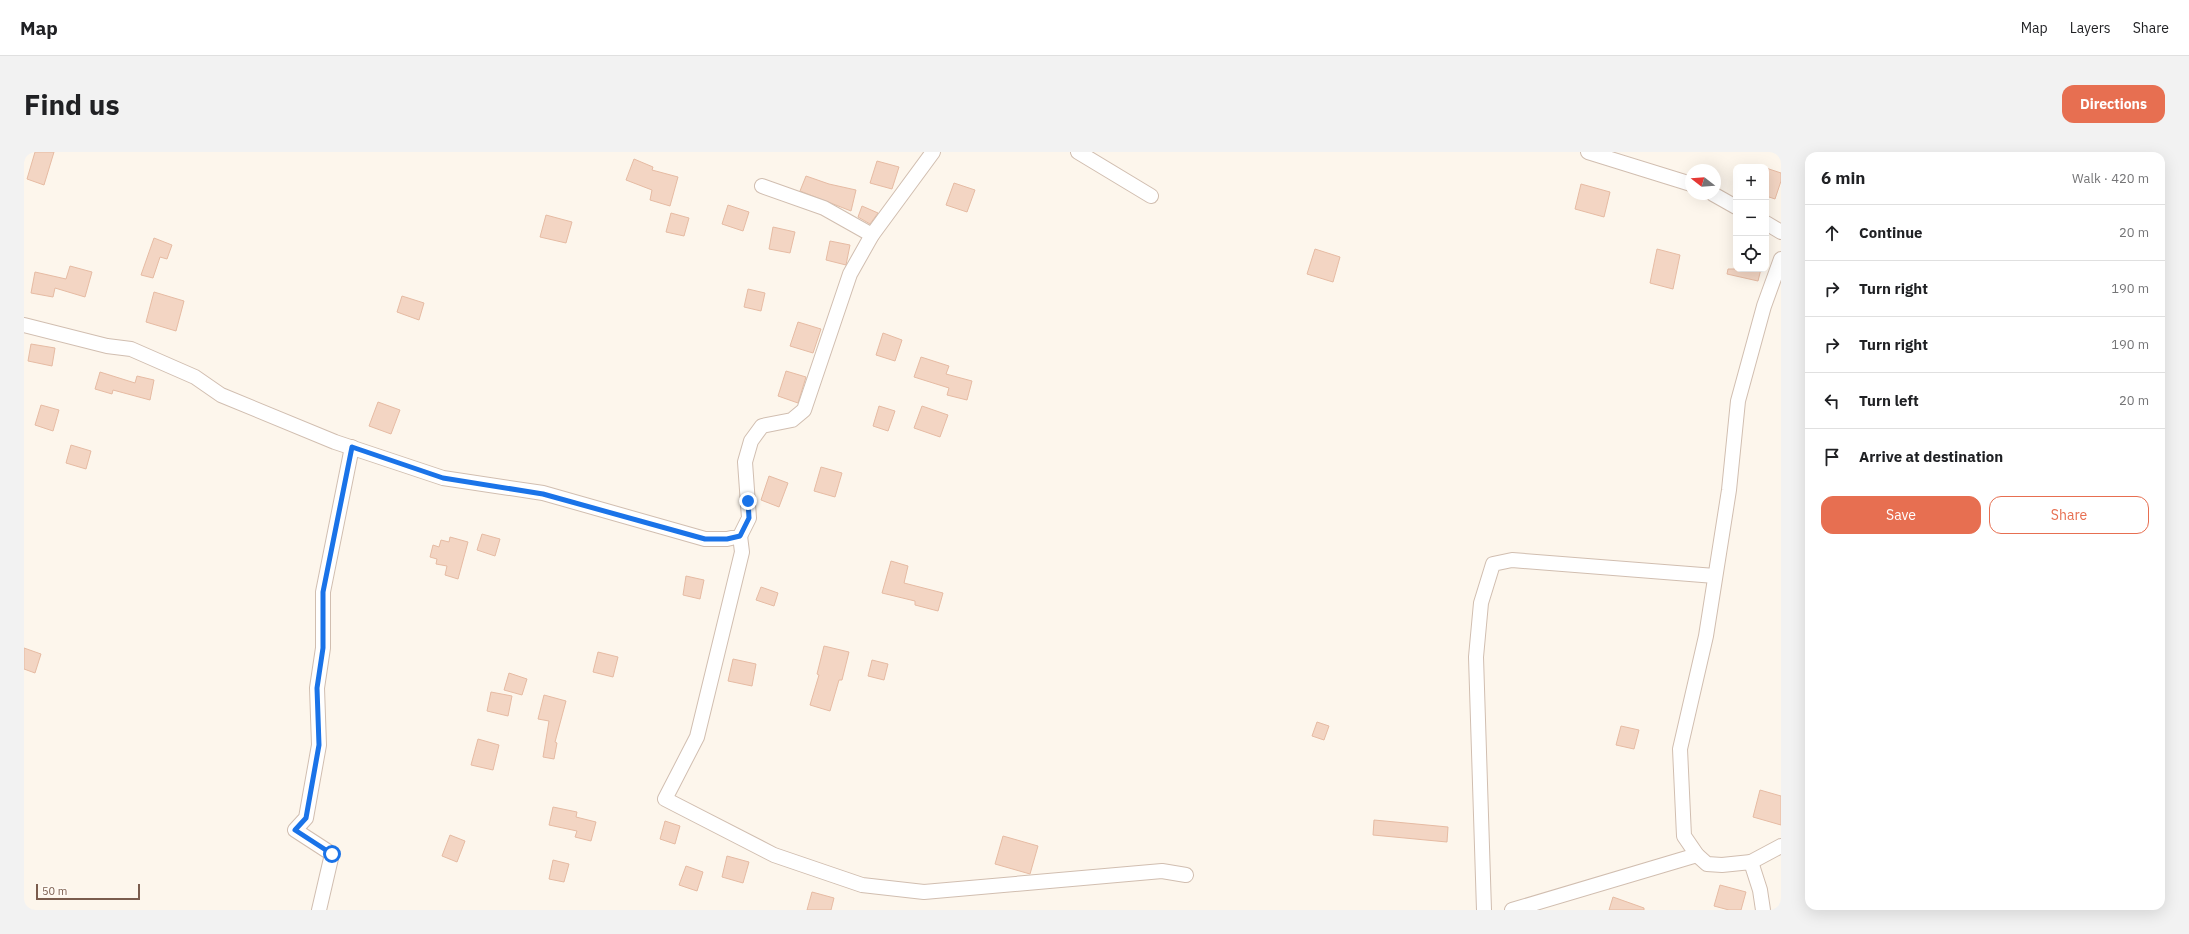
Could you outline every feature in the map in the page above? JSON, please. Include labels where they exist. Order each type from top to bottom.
[{"type":"street","points":[[933,152],[872,235],[850,274],[804,410],[792,420],[762,426],[751,441],[745,462],[749,518],[740,536],[742,552],[697,737],[665,799],[774,855],[862,885],[924,892],[1162,871],[1186,875]]},
{"type":"street","points":[[1078,152],[1150,196]]},
{"type":"street","points":[[1588,152],[1685,182]]},
{"type":"street","points":[[762,186],[824,208],[872,235]]},
{"type":"street","points":[[1721,199],[1733,205]]},
{"type":"street","points":[[1769,225],[1781,232]]},
{"type":"street","points":[[1781,259],[1764,306],[1738,401],[1729,490],[1706,636],[1680,749],[1684,836],[1697,855],[1707,864],[1722,865],[1752,862],[1781,846]]},
{"type":"street","points":[[24,325],[107,346],[131,349],[196,377],[221,395],[352,447],[443,478],[543,494],[705,539],[727,539],[740,536]]},
{"type":"street","points":[[319,910],[332,854],[295,830],[306,818],[319,745],[317,688],[323,648],[323,592],[352,447]]},
{"type":"street","points":[[1484,910],[1476,657],[1481,603],[1493,564],[1512,560],[1715,576]]},
{"type":"street","points":[[1512,910],[1697,855]]},
{"type":"street","points":[[1752,862],[1760,890],[1763,910]]},
{"type":"building","points":[[35,152],[54,152],[44,185],[27,179]]},
{"type":"building","points":[[634,159],[653,167],[652,170],[678,177],[670,206],[650,200],[652,190],[626,180]]},
{"type":"building","points":[[877,161],[899,167],[892,189],[870,183]]},
{"type":"building","points":[[1769,169],[1781,173],[1781,181],[1775,199],[1769,197]]},
{"type":"building","points":[[806,176],[829,184],[856,190],[851,211],[800,191]]},
{"type":"building","points":[[954,183],[975,190],[967,212],[946,205]]},
{"type":"building","points":[[1581,184],[1610,192],[1604,217],[1575,209]]},
{"type":"building","points":[[728,205],[749,212],[743,231],[722,224]]},
{"type":"building","points":[[862,206],[878,213],[870,224],[858,217]]},
{"type":"building","points":[[671,213],[689,218],[684,236],[666,232]]},
{"type":"building","points":[[546,215],[572,222],[566,243],[540,237]]},
{"type":"building","points":[[773,227],[795,232],[790,253],[769,249]]},
{"type":"building","points":[[154,238],[172,245],[167,259],[160,257],[153,278],[141,275]]},
{"type":"building","points":[[830,241],[850,245],[846,265],[826,260]]},
{"type":"building","points":[[1315,249],[1340,257],[1333,282],[1307,274]]},
{"type":"building","points":[[1657,249],[1680,255],[1673,289],[1650,283]]},
{"type":"building","points":[[70,266],[92,272],[85,297],[55,288],[53,297],[31,293],[35,272],[66,279]]},
{"type":"building","points":[[1728,269],[1733,269],[1733,272],[1760,272],[1758,281],[1727,274]]},
{"type":"building","points":[[748,289],[765,293],[761,311],[744,307]]},
{"type":"building","points":[[154,292],[184,301],[176,331],[146,322]]},
{"type":"building","points":[[402,296],[424,303],[419,320],[397,312]]},
{"type":"building","points":[[798,322],[821,329],[813,353],[790,346]]},
{"type":"building","points":[[883,333],[902,340],[895,361],[876,355]]},
{"type":"building","points":[[31,344],[55,348],[52,366],[28,361]]},
{"type":"building","points":[[921,357],[949,366],[946,374],[972,381],[967,400],[947,395],[949,388],[914,377]]},
{"type":"building","points":[[786,371],[806,377],[798,403],[778,396]]},
{"type":"building","points":[[100,372],[135,383],[137,376],[154,380],[150,400],[113,390],[112,394],[95,389]]},
{"type":"building","points":[[378,402],[400,410],[391,434],[369,426]]},
{"type":"building","points":[[41,405],[59,410],[53,431],[35,425]]},
{"type":"building","points":[[879,406],[895,411],[888,431],[873,426]]},
{"type":"building","points":[[922,406],[948,415],[940,437],[914,428]]},
{"type":"building","points":[[71,445],[91,451],[86,469],[66,463]]},
{"type":"building","points":[[821,467],[842,473],[835,497],[814,491]]},
{"type":"building","points":[[769,476],[788,483],[779,507],[761,500]]},
{"type":"building","points":[[482,534],[500,539],[495,556],[477,550]]},
{"type":"building","points":[[450,537],[468,542],[458,579],[445,575],[447,566],[436,564],[437,559],[430,557],[433,545],[439,547],[441,540],[449,542]]},
{"type":"building","points":[[891,561],[908,566],[904,583],[943,593],[938,611],[915,605],[915,601],[882,593]]},
{"type":"building","points":[[686,576],[704,580],[700,599],[683,595]]},
{"type":"building","points":[[761,587],[778,593],[774,606],[756,600]]},
{"type":"building","points":[[824,646],[849,652],[842,680],[839,680],[830,711],[810,705],[819,675],[817,674]]},
{"type":"building","points":[[24,648],[41,654],[35,673],[24,669]]},
{"type":"building","points":[[598,652],[618,657],[613,677],[593,672]]},
{"type":"building","points":[[733,659],[756,664],[752,686],[728,681]]},
{"type":"building","points":[[872,660],[888,664],[884,680],[868,676]]},
{"type":"building","points":[[509,673],[527,679],[522,695],[504,690]]},
{"type":"building","points":[[491,692],[512,696],[508,716],[487,711]]},
{"type":"building","points":[[544,695],[566,701],[555,742],[557,743],[554,759],[543,757],[549,721],[538,719]]},
{"type":"building","points":[[1317,722],[1329,726],[1324,740],[1312,736]]},
{"type":"building","points":[[1621,726],[1639,730],[1634,749],[1616,745]]},
{"type":"building","points":[[478,739],[499,745],[493,770],[471,765]]},
{"type":"building","points":[[1760,790],[1781,796],[1781,825],[1753,817]]},
{"type":"building","points":[[553,807],[577,812],[576,817],[596,822],[591,841],[575,837],[577,831],[549,825]]},
{"type":"building","points":[[1374,820],[1448,827],[1447,842],[1373,835]]},
{"type":"building","points":[[665,821],[680,826],[675,844],[660,839]]},
{"type":"building","points":[[450,835],[465,841],[457,862],[442,856]]},
{"type":"building","points":[[1003,836],[1038,846],[1030,874],[995,864]]},
{"type":"building","points":[[727,856],[749,862],[743,883],[722,877]]},
{"type":"building","points":[[553,860],[569,864],[564,882],[549,879]]},
{"type":"building","points":[[686,866],[703,872],[697,891],[679,885]]},
{"type":"building","points":[[1720,885],[1746,892],[1741,910],[1729,910],[1714,906]]},
{"type":"building","points":[[812,892],[834,898],[831,910],[807,910]]},
{"type":"building","points":[[1613,897],[1644,908],[1644,910],[1609,910]]},
{"type":"route","points":[[332,854],[295,830],[306,818],[319,745],[317,688],[323,648],[323,592],[352,447],[443,478],[543,494],[705,539],[716,540],[740,536],[749,518],[748,501]]}]
